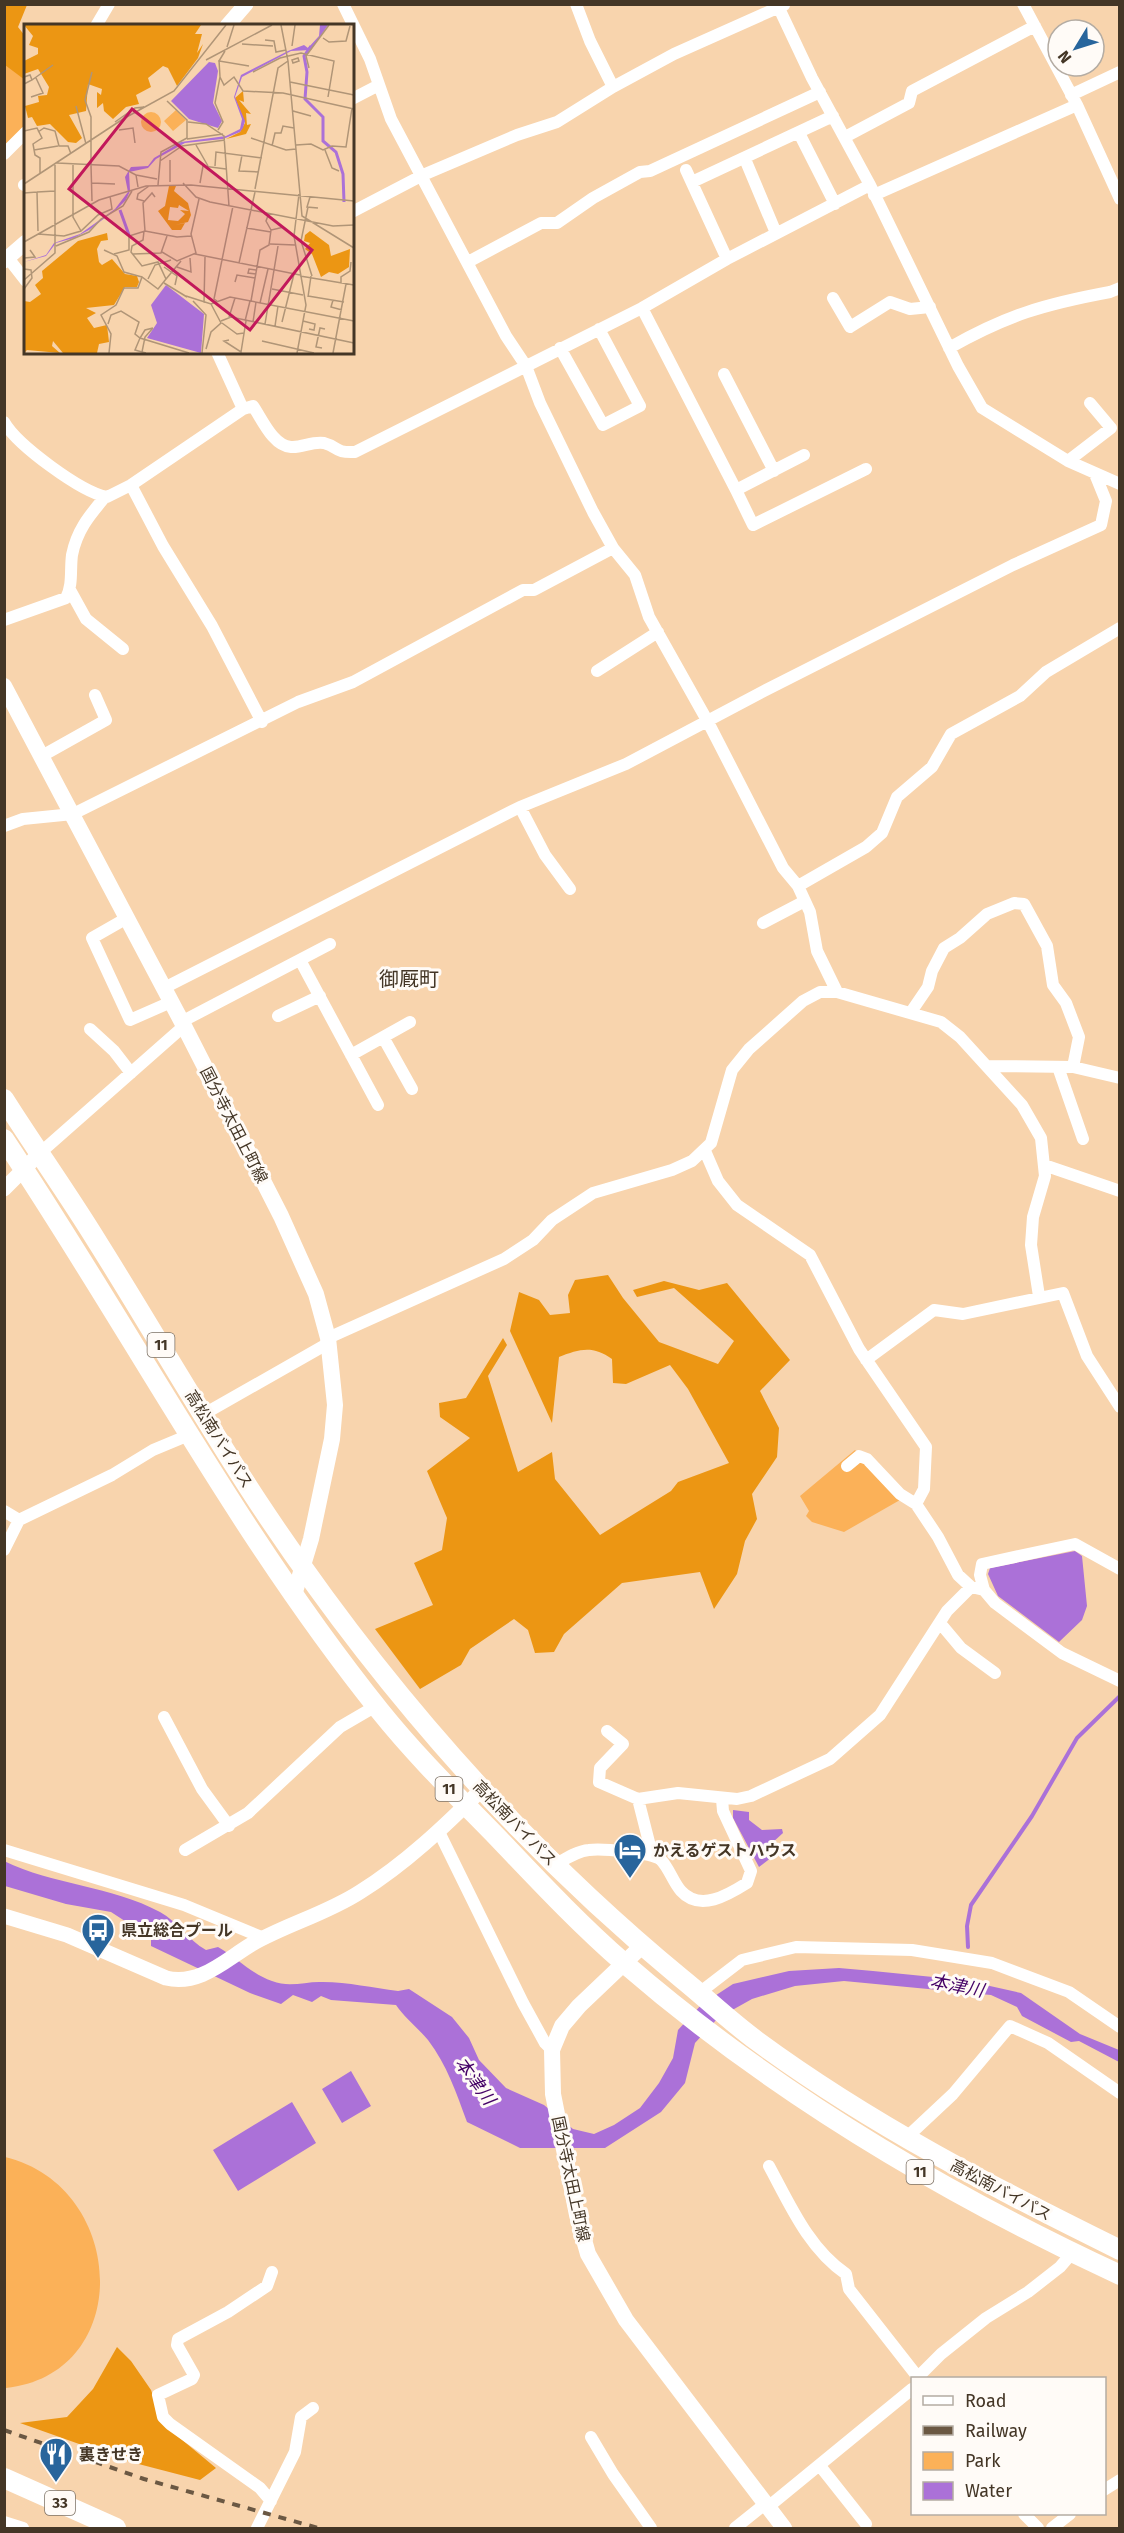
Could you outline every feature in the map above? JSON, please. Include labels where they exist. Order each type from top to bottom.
[{"type":"main road","name":"国分寺太田上町線","points":[[4,686],[183,1024],[281,1216],[316,1294],[328,1341],[334,1379],[335,1405],[332,1439],[304,1568],[294,1595]]},
{"type":"main road","name":"高松南バイパス","points":[[4,1099],[256,1500],[414,1716],[452,1760],[555,1865],[642,1946],[754,2039],[869,2117],[1013,2198],[1119,2250]]},
{"type":"main road","name":"高松南バイパス","points":[[4,1139],[189,1435],[294,1595],[376,1706],[466,1806],[534,1876],[625,1963],[681,2010],[732,2049],[858,2136],[993,2213],[1119,2275]]},
{"type":"main road","name":"国分寺太田上町線","points":[[642,1946],[579,2006],[562,2026],[552,2050],[553,2094],[579,2225],[588,2254],[626,2320],[784,2529]]},
{"type":"main road","name":"33","points":[[4,2478],[116,2529]]},
{"type":"street","points":[[97,24],[109,4]]},
{"type":"street","points":[[229,24],[246,4]]},
{"type":"street","points":[[343,4],[353,24]]},
{"type":"street","points":[[576,4],[590,41],[612,87]]},
{"type":"street","points":[[1023,4],[1074,100],[1119,199]]},
{"type":"street","points":[[354,211],[423,175],[517,135],[557,122],[612,87],[674,54],[780,6],[820,92],[845,137],[981,408],[1068,461],[1119,484]]},
{"type":"street","points":[[354,26],[370,59],[392,119],[506,336],[526,366],[540,404],[613,548],[635,575],[649,617],[708,722],[783,868],[798,886],[810,912],[818,951],[837,992]]},
{"type":"street","points":[[845,137],[909,103],[912,91],[1035,26]]},
{"type":"street","points":[[4,620],[66,598],[70,590],[72,555],[81,525],[105,497],[131,485],[243,410],[254,406],[278,442],[291,447],[310,442],[326,443],[340,453],[355,452],[642,308],[727,260],[835,204],[872,190],[1074,100],[1119,72]]},
{"type":"street","points":[[354,98],[379,85]]},
{"type":"street","points":[[468,262],[541,223],[557,223],[592,198],[640,172],[650,171],[820,92]]},
{"type":"street","points":[[692,182],[833,116]]},
{"type":"street","points":[[799,133],[835,204]]},
{"type":"street","points":[[4,154],[24,134]]},
{"type":"street","points":[[745,159],[776,234]]},
{"type":"street","points":[[686,170],[727,260]]},
{"type":"street","points":[[24,244],[6,259],[24,279]]},
{"type":"street","points":[[949,348],[989,325],[1027,310],[1119,288]]},
{"type":"street","points":[[833,298],[850,327],[890,302],[910,309],[930,307]]},
{"type":"street","points":[[642,308],[753,525],[866,469]]},
{"type":"street","points":[[560,348],[603,425],[640,406],[599,329]]},
{"type":"street","points":[[218,354],[243,410]]},
{"type":"street","points":[[724,374],[774,471]]},
{"type":"street","points":[[1068,461],[1111,428],[1090,403]]},
{"type":"street","points":[[4,422],[9,431],[27,449],[92,494],[105,497]]},
{"type":"street","points":[[736,490],[804,456]]},
{"type":"street","points":[[128,918],[92,938],[130,1020],[167,995],[520,807],[626,764],[784,680],[1013,565],[1101,525],[1106,501],[1095,474]]},
{"type":"street","points":[[131,485],[163,546],[212,626],[262,722]]},
{"type":"street","points":[[4,826],[23,819],[73,814],[128,785],[262,722],[298,702],[353,682],[523,590],[534,590],[613,548]]},
{"type":"street","points":[[70,590],[86,619],[123,649]]},
{"type":"street","points":[[798,886],[866,847],[882,833],[897,798],[932,767],[951,734],[1020,696],[1046,672],[1119,628]]},
{"type":"street","points":[[597,671],[658,632]]},
{"type":"street","points":[[40,757],[106,720],[95,695]]},
{"type":"street","points":[[520,807],[545,855],[570,889]]},
{"type":"street","points":[[763,923],[805,901]]},
{"type":"street","points":[[911,1012],[928,987],[932,970],[944,948],[960,938],[987,914],[1014,903],[1024,904],[1047,946],[1053,985],[1066,1003],[1079,1037],[1073,1067]]},
{"type":"street","points":[[4,1189],[40,1153],[183,1024],[330,944]]},
{"type":"street","points":[[300,960],[378,1105]]},
{"type":"street","points":[[204,1414],[328,1341],[504,1259],[533,1240],[552,1220],[593,1194],[672,1170],[693,1161],[705,1151],[716,1131],[732,1070],[749,1049],[803,1001],[820,992],[837,992],[941,1022],[960,1037],[1022,1105],[1041,1138],[1045,1176],[1033,1217],[1031,1245],[1039,1296]]},
{"type":"street","points":[[278,1016],[320,996]]},
{"type":"street","points":[[351,1055],[410,1022]]},
{"type":"street","points":[[90,1029],[114,1051],[131,1073]]},
{"type":"street","points":[[383,1037],[412,1089]]},
{"type":"street","points":[[988,1066],[1073,1067],[1119,1078]]},
{"type":"street","points":[[1058,1067],[1083,1139]]},
{"type":"street","points":[[705,1151],[721,1186],[737,1205],[810,1255],[866,1360],[926,1448],[924,1489],[916,1504]]},
{"type":"street","points":[[1044,1165],[1119,1191]]},
{"type":"street","points":[[866,1360],[934,1310],[963,1314],[1039,1296],[1063,1293],[1087,1356],[1119,1407]]},
{"type":"street","points":[[4,1550],[19,1520],[103,1480],[153,1450],[189,1435]]},
{"type":"street","points":[[847,1466],[859,1456],[867,1459],[900,1494],[916,1504],[938,1537],[958,1575],[971,1587],[984,1590]]},
{"type":"street","points":[[4,1511],[19,1520]]},
{"type":"street","points":[[1119,1569],[1075,1544],[982,1564],[980,1575],[984,1590],[995,1603],[1062,1653],[1119,1681]]},
{"type":"street","points":[[607,1731],[623,1744],[600,1768],[598,1782],[638,1799],[678,1793],[722,1799],[751,1796],[830,1759],[854,1740],[880,1715],[947,1611],[971,1587]]},
{"type":"street","points":[[940,1623],[961,1648],[995,1673]]},
{"type":"street","points":[[185,1850],[248,1813],[340,1727],[376,1706]]},
{"type":"street","points":[[164,1717],[202,1790],[229,1826]]},
{"type":"street","points":[[4,1916],[76,1939],[166,1978],[178,1981],[205,1974],[258,1941],[360,1892],[440,1832],[482,1789]]},
{"type":"street","points":[[638,1799],[652,1854]]},
{"type":"street","points":[[555,1865],[589,1850],[652,1854],[662,1861],[681,1891],[691,1899],[707,1902],[747,1883],[752,1871],[723,1811],[722,1799]]},
{"type":"street","points":[[440,1832],[523,2003],[545,2043],[552,2050]]},
{"type":"street","points":[[4,1850],[184,1905],[258,1941]]},
{"type":"street","points":[[699,1993],[742,1960],[796,1947],[912,1950],[992,1963],[1069,1992],[1119,2027]]},
{"type":"street","points":[[906,2138],[953,2094],[1010,2026],[1048,2043],[1119,2093]]},
{"type":"street","points":[[769,2166],[794,2217],[836,2267],[846,2274],[849,2289],[917,2377],[986,2318],[1060,2267],[1072,2253]]},
{"type":"street","points":[[271,2501],[260,2488],[170,2424],[163,2417],[158,2395],[192,2379],[194,2375],[177,2344],[178,2339],[228,2312],[267,2286],[272,2272]]},
{"type":"street","points":[[735,2529],[820,2466],[911,2390]]},
{"type":"street","points":[[257,2529],[295,2452],[301,2417],[313,2408]]},
{"type":"street","points":[[591,2437],[651,2529]]},
{"type":"street","points":[[820,2466],[866,2524]]},
{"type":"street","points":[[1106,2489],[1119,2480]]},
{"type":"street","points":[[1025,2515],[1038,2529]]},
{"type":"street","points":[[1052,2529],[1069,2515]]},
{"type":"street","points":[[4,2522],[23,2529]]},
{"type":"green space","points":[[5,54],[24,69],[24,126],[5,147]]},
{"type":"green space","points":[[855,1450],[900,1500],[844,1532],[812,1522],[806,1516],[809,1511],[800,1496]]},
{"type":"green space","points":[[5,2157],[45,2175],[75,2203],[93,2239],[100,2278],[95,2316],[78,2350],[48,2375],[6,2388]]},
{"type":"shaded area","points":[[5,4],[27,5],[18,27],[24,35],[24,79],[5,65]]},
{"type":"shaded area","points":[[608,1275],[623,1298],[659,1342],[718,1364],[734,1341],[674,1288],[637,1297],[633,1290],[664,1281],[699,1290],[727,1283],[790,1360],[760,1391],[779,1428],[777,1457],[752,1494],[757,1519],[745,1541],[737,1574],[714,1609],[700,1572],[622,1583],[564,1634],[554,1652],[535,1653],[528,1630],[514,1619],[470,1649],[461,1665],[420,1689],[375,1629],[433,1605],[414,1563],[442,1550],[447,1518],[427,1471],[470,1438],[440,1417],[439,1403],[466,1398],[503,1338],[507,1345],[488,1376],[518,1472],[552,1452],[555,1479],[600,1535],[671,1491],[678,1482],[729,1463],[688,1389],[670,1365],[626,1384],[613,1383],[612,1359],[599,1352],[580,1350],[559,1357],[552,1423],[510,1331],[519,1292],[539,1300],[550,1315],[570,1313],[568,1295],[575,1280]]},
{"type":"shaded area","points":[[117,2347],[131,2361],[151,2390],[163,2424],[216,2468],[200,2480],[127,2461],[20,2423],[67,2417],[93,2389]]},
{"type":"water","points":[[1075,1551],[1082,1556],[1087,1606],[1082,1620],[1059,1642],[998,1596],[988,1574],[990,1568]]},
{"type":"water","points":[[733,1810],[749,1812],[749,1820],[762,1830],[782,1829],[783,1833],[772,1843],[771,1847],[776,1854],[759,1867],[733,1818]]},
{"type":"water","name":"本津川","points":[[4,1861],[42,1875],[142,1903],[166,1916],[206,1950],[218,1947],[272,1981],[285,1984],[342,1983],[398,1991],[409,1989],[452,2017],[469,2038],[479,2060],[506,2088],[544,2105],[573,2129],[594,2134],[614,2125],[640,2108],[659,2083],[673,2058],[678,2030],[701,2005],[733,1984],[789,1971],[839,1968],[873,1971],[963,1980],[1021,1993],[1080,2034],[1119,2050],[1119,2062],[1079,2041],[1071,2042],[1022,2016],[1017,2007],[991,1995],[844,1981],[795,1986],[752,1999],[718,2018],[695,2043],[685,2083],[661,2112],[605,2148],[520,2148],[467,2122],[441,2059],[428,2040],[396,2005],[331,2000],[321,1996],[312,2002],[293,1995],[281,2004],[250,1993],[151,1946],[151,1938],[111,1912],[66,1904],[5,1886]]},
{"type":"water","points":[[351,2071],[371,2106],[342,2123],[322,2089]]},
{"type":"water","points":[[292,2102],[316,2143],[238,2191],[213,2150]]},
{"type":"waterway","points":[[968,1947],[967,1926],[971,1905],[1032,1816],[1077,1738],[1120,1696]]},
{"type":"railway","points":[[4,2430],[144,2479],[318,2528]]},
{"type":"place","name":"かえるゲストハウス","points":[[630,1879]]},
{"type":"place","name":"県立総合プール","points":[[98,1959]]},
{"type":"place","name":"裏きせき","points":[[56,2483]]},
{"type":"district","name":"御厩町","points":[[409,979]]}]
